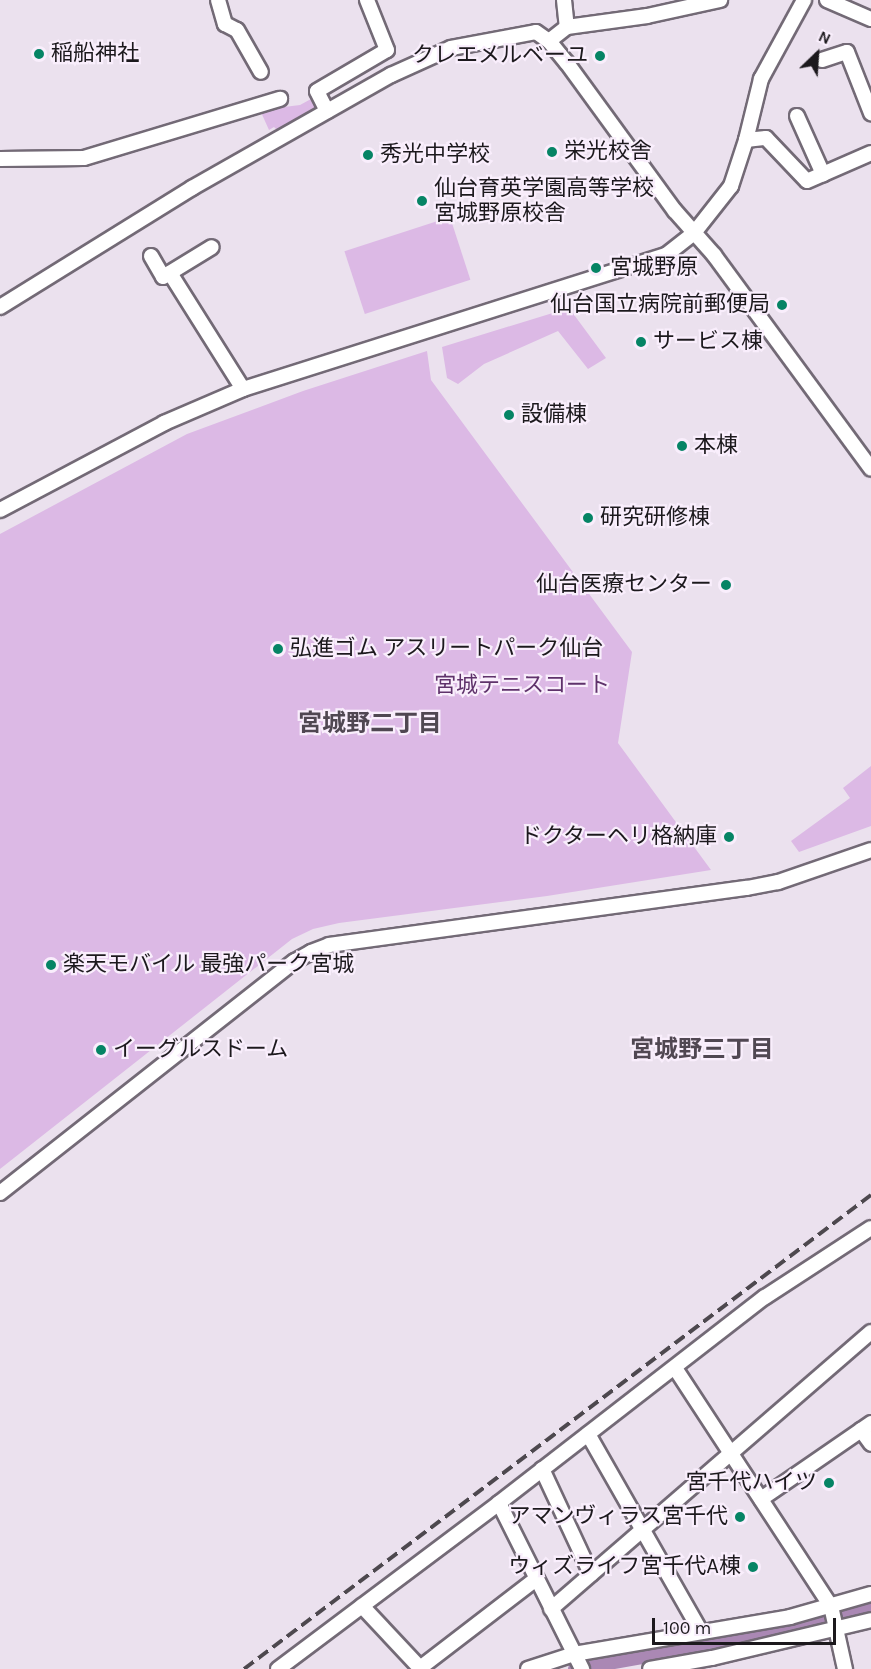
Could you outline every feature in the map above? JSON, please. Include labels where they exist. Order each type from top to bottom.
[{"type":"street","points":[[218,0],[225,24],[237,30],[261,72]]},
{"type":"street","points":[[327,111],[317,91],[387,50],[367,0]]},
{"type":"street","points":[[564,0],[567,27]]},
{"type":"street","points":[[549,41],[567,27],[646,16],[720,0]]},
{"type":"street","points":[[0,510],[164,423],[243,389],[666,255],[694,233],[730,186],[747,140],[761,79],[804,0]]},
{"type":"street","points":[[827,0],[871,19]]},
{"type":"street","points":[[0,307],[192,188],[391,75],[450,48],[526,32],[536,32],[549,41],[675,212],[714,255],[871,469]]},
{"type":"street","points":[[822,60],[847,52],[871,114]]},
{"type":"street","points":[[0,159],[84,158],[280,99]]},
{"type":"street","points":[[797,116],[823,174]]},
{"type":"street","points":[[747,140],[766,138],[807,181],[871,153]]},
{"type":"street","points":[[151,256],[163,277],[212,247]]},
{"type":"street","points":[[170,273],[243,389]]},
{"type":"street","points":[[0,1193],[295,961],[311,952],[329,945],[747,888],[778,882],[871,850]]},
{"type":"street","points":[[278,1669],[295,1664],[362,1606],[765,1298],[871,1228]]},
{"type":"street","points":[[551,1609],[871,1332]]},
{"type":"street","points":[[675,1368],[731,1452],[835,1618],[845,1669]]},
{"type":"street","points":[[761,1499],[866,1426],[871,1444]]},
{"type":"street","points":[[588,1434],[701,1632]]},
{"type":"street","points":[[542,1470],[591,1574]]},
{"type":"street","points":[[499,1503],[578,1662]]},
{"type":"street","points":[[362,1606],[420,1669],[536,1579]]},
{"type":"street","points":[[650,1669],[714,1664],[835,1618],[871,1594]]},
{"type":"street","points":[[528,1669],[578,1662],[701,1632],[790,1617],[871,1620]]},
{"type":"green space","points":[[311,99],[316,100],[314,109],[277,130],[274,127],[269,130],[260,110],[300,105]]},
{"type":"green space","points":[[450,217],[470,280],[365,314],[344,251]]},
{"type":"green space","points":[[569,308],[606,358],[588,369],[558,331],[484,364],[458,384],[447,378],[442,347]]},
{"type":"green space","name":"宮城テニスコート","points":[[427,351],[431,380],[632,652],[618,743],[711,870],[547,896],[339,923],[313,929],[292,939],[0,1169],[0,534],[187,434],[303,391]]},
{"type":"green space","points":[[871,766],[871,826],[799,852],[791,841],[850,798],[843,788]]},
{"type":"waterway","points":[[575,1669],[799,1629],[871,1606]]},
{"type":"railway","points":[[244,1669],[871,1195]]},
{"type":"place","name":"稲船神社","points":[[39,54]]},
{"type":"place","name":"クレエメルベーユ","points":[[600,56]]},
{"type":"place","name":"栄光校舎","points":[[552,152]]},
{"type":"place","name":"秀光中学校","points":[[368,155]]},
{"type":"place","name":"仙台育英学園高等学校 宮城野原校舎","points":[[422,201]]},
{"type":"place","name":"宮城野原","points":[[596,268]]},
{"type":"place","name":"仙台国立病院前郵便局","points":[[782,305]]},
{"type":"place","name":"サービス棟","points":[[641,342]]},
{"type":"place","name":"設備棟","points":[[509,415]]},
{"type":"place","name":"本棟","points":[[682,446]]},
{"type":"place","name":"研究研修棟","points":[[588,518]]},
{"type":"place","name":"仙台医療センター","points":[[726,585]]},
{"type":"place","name":"弘進ゴム アスリートパーク仙台","points":[[278,649]]},
{"type":"place","name":"ドクターヘリ格納庫","points":[[729,837]]},
{"type":"place","name":"楽天モバイル 最強パーク宮城","points":[[51,965]]},
{"type":"place","name":"イーグルスドーム","points":[[101,1050]]},
{"type":"place","name":"宮千代ハイツ","points":[[829,1483]]},
{"type":"place","name":"アマンヴィラス宮千代","points":[[740,1517]]},
{"type":"place","name":"ウィズライフ宮千代A棟","points":[[753,1567]]},
{"type":"district","name":"宮城野二丁目","points":[[370,724]]},
{"type":"district","name":"宮城野三丁目","points":[[702,1050]]}]
